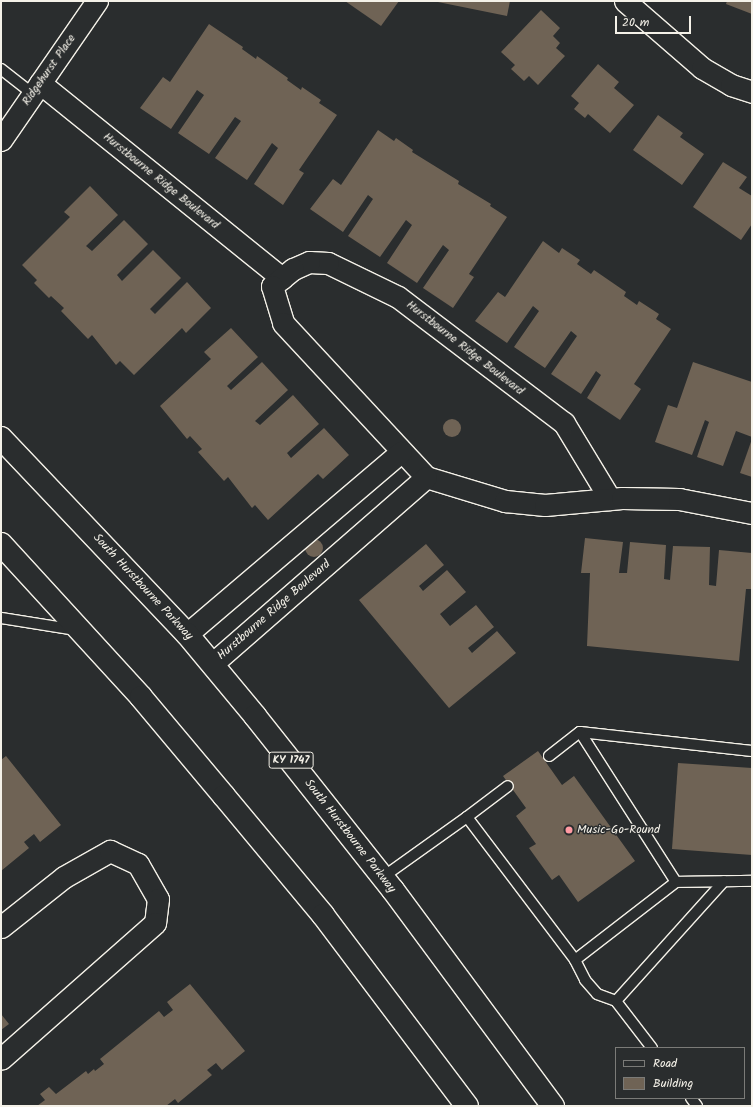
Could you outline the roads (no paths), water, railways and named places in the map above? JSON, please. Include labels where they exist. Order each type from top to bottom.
[{"type":"main road","name":"South Hurstbourne Parkway","points":[[1,438],[187,634],[212,664],[383,877],[553,1106]]},
{"type":"main road","points":[[1,544],[141,697],[323,915],[467,1106]]},
{"type":"street","name":"Ridgehurst Place","points":[[1,140],[97,1]]},
{"type":"street","points":[[625,1],[702,68],[731,85],[752,92]]},
{"type":"street","name":"Hurstbourne Ridge Boulevard","points":[[37,88],[282,278]]},
{"type":"street","name":"Hurstbourne Ridge Boulevard","points":[[610,499],[564,423],[398,297],[328,263],[309,262],[292,268],[272,286],[283,323],[401,452],[426,477],[505,501],[545,505],[610,499],[679,499],[752,514]]},
{"type":"street","points":[[187,634],[401,452]]},
{"type":"street","name":"Hurstbourne Ridge Boulevard","points":[[212,664],[426,477]]},
{"type":"street","points":[[1,927],[64,877],[110,852],[138,864],[158,899],[155,923],[1,1059]]},
{"type":"lane","points":[[1,69],[37,88]]},
{"type":"lane","points":[[1,618],[81,631]]},
{"type":"lane","points":[[549,756],[580,732],[752,751]]},
{"type":"lane","points":[[580,732],[676,882]]},
{"type":"lane","points":[[383,877],[508,786]]},
{"type":"lane","points":[[467,817],[574,960],[585,980],[597,994],[616,1001],[651,1047]]},
{"type":"lane","points":[[616,1001],[724,881]]},
{"type":"lane","points":[[574,960],[676,882],[752,881]]},
{"type":"place","name":"Music-Go-Round","points":[[569,830]]}]
